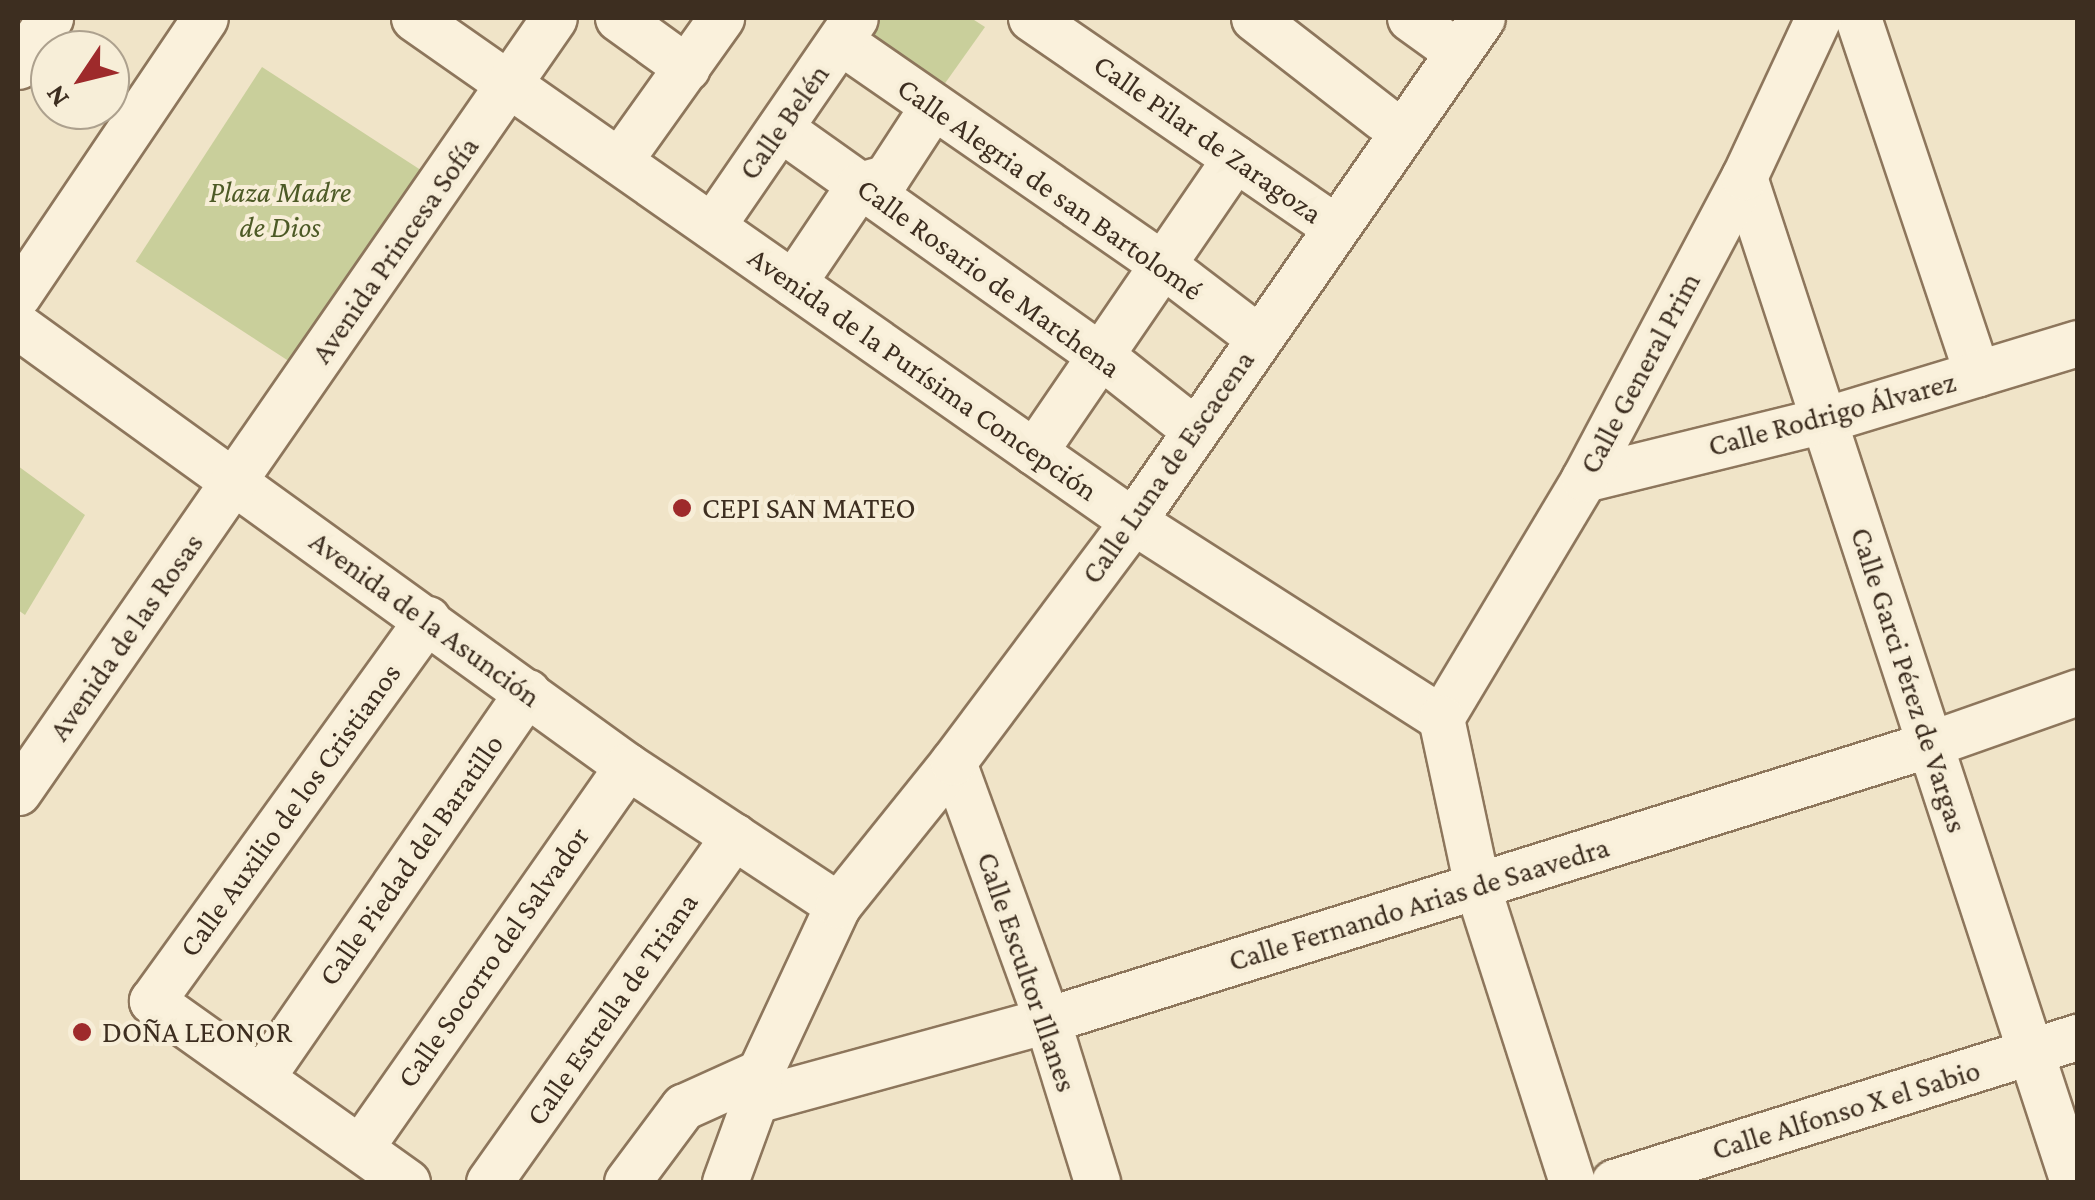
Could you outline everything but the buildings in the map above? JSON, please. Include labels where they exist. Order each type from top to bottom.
[{"type":"street","points":[[18,66],[50,18]]},
{"type":"street","points":[[18,295],[205,18]]},
{"type":"street","name":"Avenida de la Purísima Concepción","points":[[414,18],[1133,521],[1440,718]]},
{"type":"street","name":"Avenida Princesa Sofía","points":[[234,482],[554,18]]},
{"type":"street","points":[[618,18],[687,68]]},
{"type":"street","points":[[619,161],[721,18]]},
{"type":"street","name":"Calle Pilar de Zaragoza","points":[[1031,18],[1335,227]]},
{"type":"street","points":[[1254,18],[1383,118]]},
{"type":"street","name":"Calle Luna de Escacena","points":[[725,1182],[758,1086],[838,905],[952,762],[1133,521],[1482,18]]},
{"type":"street","name":"Calle General Prim","points":[[1440,718],[1584,479],[1744,177],[1818,18]]},
{"type":"street","points":[[1858,18],[1978,374]]},
{"type":"street","name":"Calle Alegria de san Bartolomé","points":[[848,29],[933,106],[1162,264],[1259,338]]},
{"type":"street","name":"Calle Belén","points":[[712,226],[848,29]]},
{"type":"street","points":[[793,283],[860,185],[886,178],[933,106]]},
{"type":"street","name":"Calle Rosario de Marchena","points":[[780,128],[1100,355],[1195,430]]},
{"type":"street","points":[[1034,452],[1236,158]]},
{"type":"street","name":"Calle Garci Pérez de Vargas","points":[[1744,177],[2073,1182]]},
{"type":"street","name":"Avenida de la Asunción","points":[[18,326],[627,766],[838,905]]},
{"type":"street","name":"Calle Rodrigo Álvarez","points":[[1584,479],[1824,420],[2078,343]]},
{"type":"street","name":"Avenida de las Rosas","points":[[18,792],[234,482]]},
{"type":"street","name":"Calle Auxilio de los Cristianos","points":[[261,1078],[152,1001],[428,620]]},
{"type":"street","name":"Calle Piedad del Baratillo","points":[[261,1078],[527,692]]},
{"type":"street","name":"Calle Fernando Arias de Saavedra","points":[[627,1182],[683,1107],[758,1086],[1048,1020],[1930,744],[2078,692]]},
{"type":"street","points":[[1440,718],[1477,886],[1572,1182]]},
{"type":"street","name":"Calle Escultor Illanes","points":[[952,762],[1048,1020],[1097,1182]]},
{"type":"street","name":"Calle Socorro del Salvador","points":[[360,1148],[627,766]]},
{"type":"street","name":"Calle Estrella de Triana","points":[[489,1182],[734,836]]},
{"type":"street","name":"Calle Alfonso X el Sabio","points":[[1614,1182],[2078,1037]]},
{"type":"street","points":[[261,1078],[407,1182]]},
{"type":"green space","points":[[870,18],[971,18],[985,27],[936,96],[853,42]]},
{"type":"green space","name":"Plaza Madre de Dios","points":[[262,67],[424,172],[298,367],[136,262]]},
{"type":"green space","points":[[18,466],[85,515],[25,615],[18,610]]},
{"type":"place","name":"CEPI SAN MATEO","points":[[682,508]]},
{"type":"place","name":"DOÑA LEONOR","points":[[82,1032]]}]
